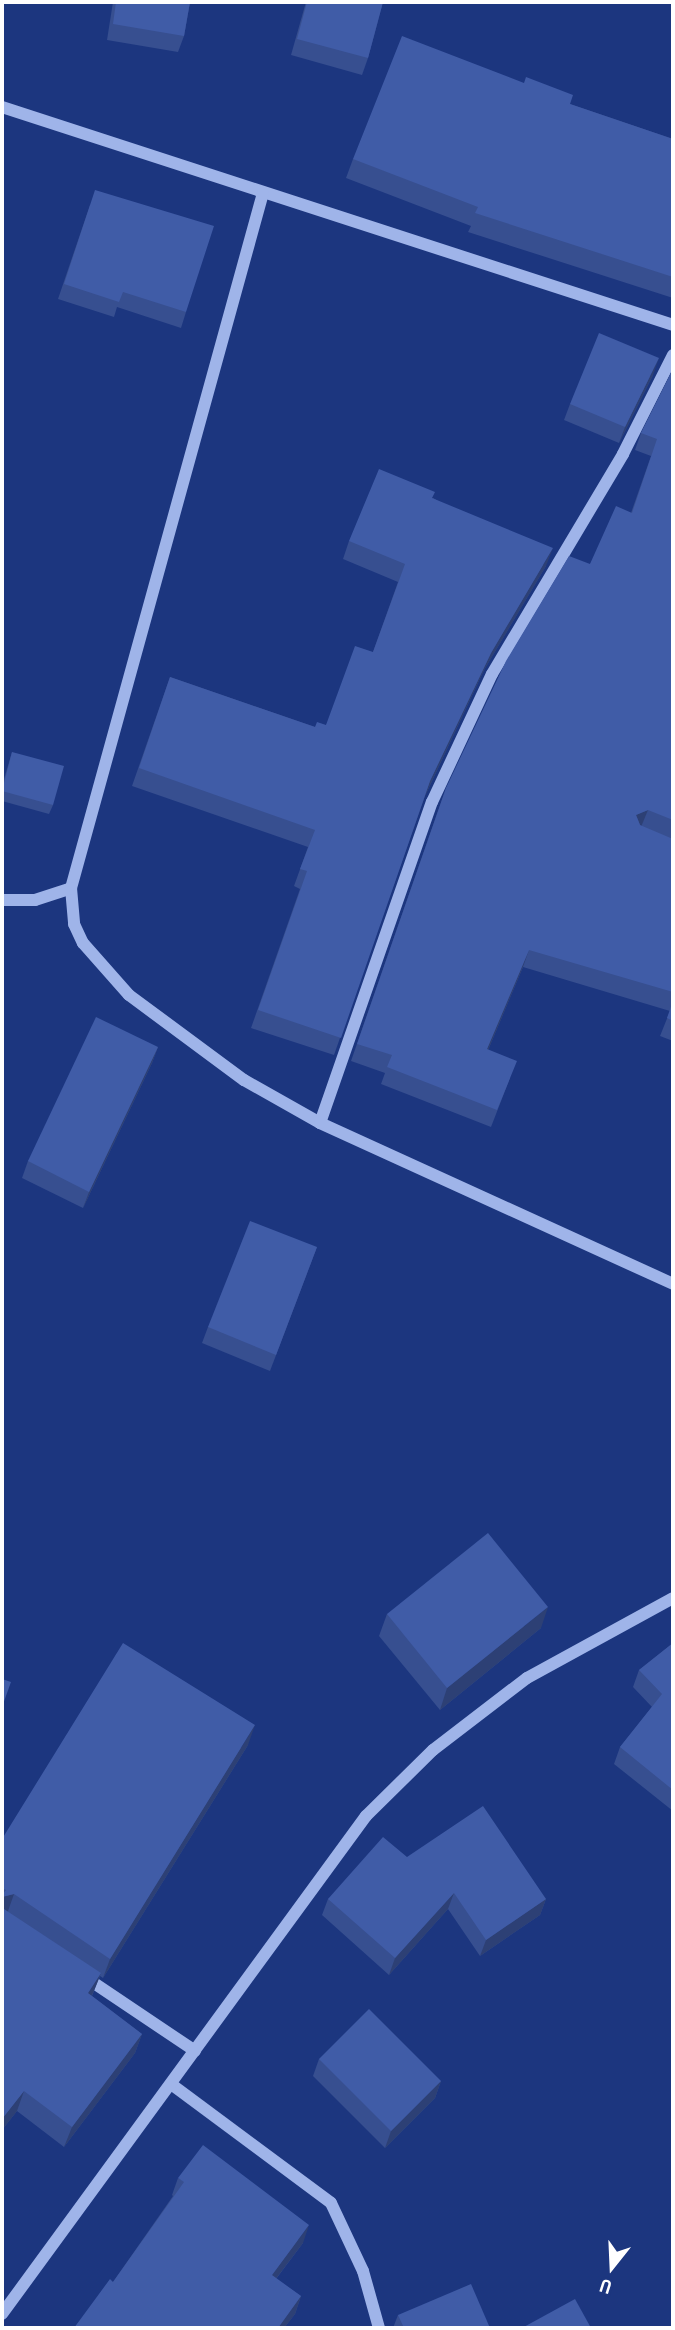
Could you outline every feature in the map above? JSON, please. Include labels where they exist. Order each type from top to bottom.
[{"type":"street","points":[[2,107],[673,325]]},
{"type":"street","points":[[263,192],[71,888],[75,924],[83,943],[129,995],[244,1080],[320,1123],[673,1284]]},
{"type":"street","points":[[320,1123],[432,802],[492,674],[623,454],[673,355]]},
{"type":"street","points":[[2,900],[36,900],[71,888]]},
{"type":"street","points":[[2,2314],[366,1816],[433,1750],[527,1678],[673,1598]]},
{"type":"street","points":[[70,1967],[195,2052]]},
{"type":"street","points":[[171,2084],[331,2203],[363,2271],[379,2328]]},
{"type":"building","points":[[116,2],[190,2],[184,36],[113,24]]},
{"type":"building","points":[[307,2],[383,2],[368,58],[297,39]]},
{"type":"building","points":[[402,36],[524,83],[526,77],[573,95],[570,104],[673,139],[673,277],[475,213],[478,207],[353,159]]},
{"type":"building","points":[[95,190],[214,226],[186,312],[123,292],[119,302],[64,284]]},
{"type":"building","points":[[599,333],[659,358],[625,427],[570,404]]},
{"type":"building","points":[[673,369],[673,820],[648,810],[636,815],[640,825],[673,839],[673,992],[529,950],[487,1049],[517,1061],[497,1110],[387,1067],[392,1055],[357,1044],[446,788],[506,661],[569,556],[590,564],[616,506],[632,513],[657,439],[641,433]]},
{"type":"building","points":[[379,469],[435,492],[432,498],[553,548],[491,653],[430,781],[341,1038],[258,1010],[307,871],[300,869],[315,830],[139,768],[170,677],[315,727],[317,722],[326,725],[355,646],[373,652],[405,564],[349,541]]},
{"type":"building","points":[[12,752],[64,766],[53,805],[2,791]]},
{"type":"building","points":[[673,1001],[673,1021],[667,1018]]},
{"type":"building","points":[[96,1017],[158,1047],[89,1192],[28,1161]]},
{"type":"building","points":[[250,1221],[317,1247],[276,1355],[208,1327]]},
{"type":"building","points":[[488,1533],[548,1607],[447,1688],[387,1614]]},
{"type":"building","points":[[123,1643],[255,1725],[110,1959],[14,1894],[2,1897],[6,1890],[2,1888],[2,1839]]},
{"type":"building","points":[[673,1643],[673,1790],[620,1747],[662,1694],[639,1670]]},
{"type":"building","points":[[2,1679],[11,1682],[2,1707]]},
{"type":"building","points":[[483,1806],[546,1899],[486,1940],[454,1893],[395,1958],[328,1899],[383,1837],[407,1857]]},
{"type":"building","points":[[2,1898],[4,1909],[101,1973],[88,1993],[142,2034],[72,2127],[24,2091],[2,2119]]},
{"type":"building","points":[[369,2009],[441,2081],[391,2131],[319,2059]]},
{"type":"building","points":[[203,2145],[309,2225],[272,2275],[301,2296],[278,2328],[74,2328],[110,2279],[113,2282],[184,2182],[178,2178]]},
{"type":"building","points":[[471,2284],[490,2328],[404,2328],[398,2315]]},
{"type":"building","points":[[575,2299],[591,2328],[522,2328]]}]
